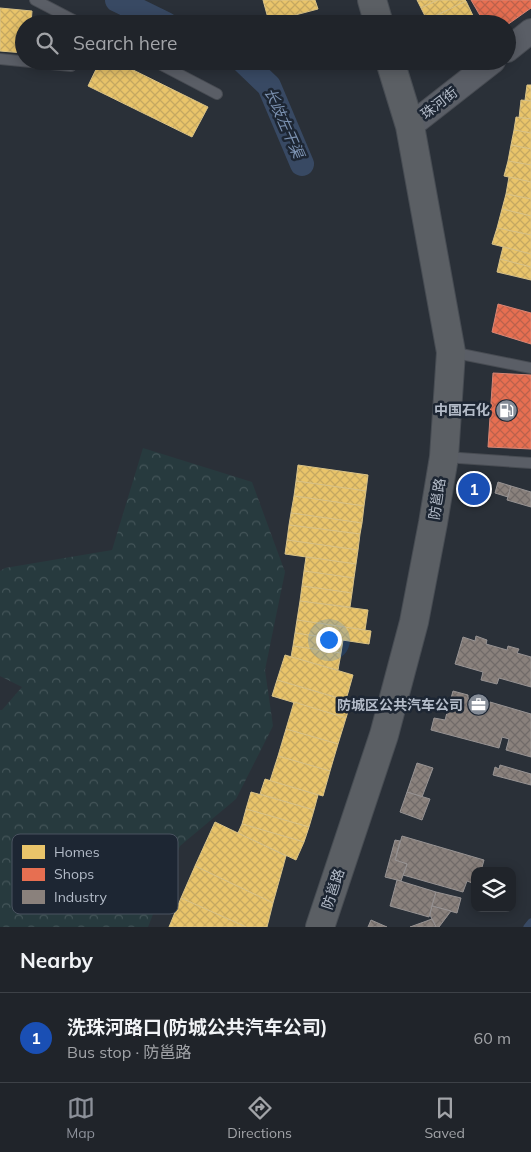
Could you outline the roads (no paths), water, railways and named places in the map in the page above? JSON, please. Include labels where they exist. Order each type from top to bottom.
[{"type":"highway","points":[[372,0],[376,15]]},
{"type":"highway","name":"防邕路","points":[[320,927],[387,725],[414,622],[444,457],[451,352],[410,126],[393,70]]},
{"type":"street","points":[[516,43],[531,31]]},
{"type":"street","name":"珠河街","points":[[410,126],[482,70]]},
{"type":"lane","points":[[34,0],[63,15]]},
{"type":"lane","points":[[0,59],[15,60]]},
{"type":"lane","points":[[171,70],[217,94]]},
{"type":"lane","points":[[451,352],[531,368]]},
{"type":"lane","points":[[444,457],[531,463]]},
{"type":"waterway","name":"长歧左干渠","points":[[117,0],[148,15]]},
{"type":"waterway","name":"长歧左干渠","points":[[252,70],[269,86],[302,164]]},
{"type":"waterway","points":[[527,927],[531,922]]},
{"type":"place","name":"中国石化","points":[[506,410]]},
{"type":"place","name":"洗珠河路口(防城公共汽车公司)","points":[[474,489]]},
{"type":"place","name":"防城区公共汽车公司","points":[[479,705]]}]
